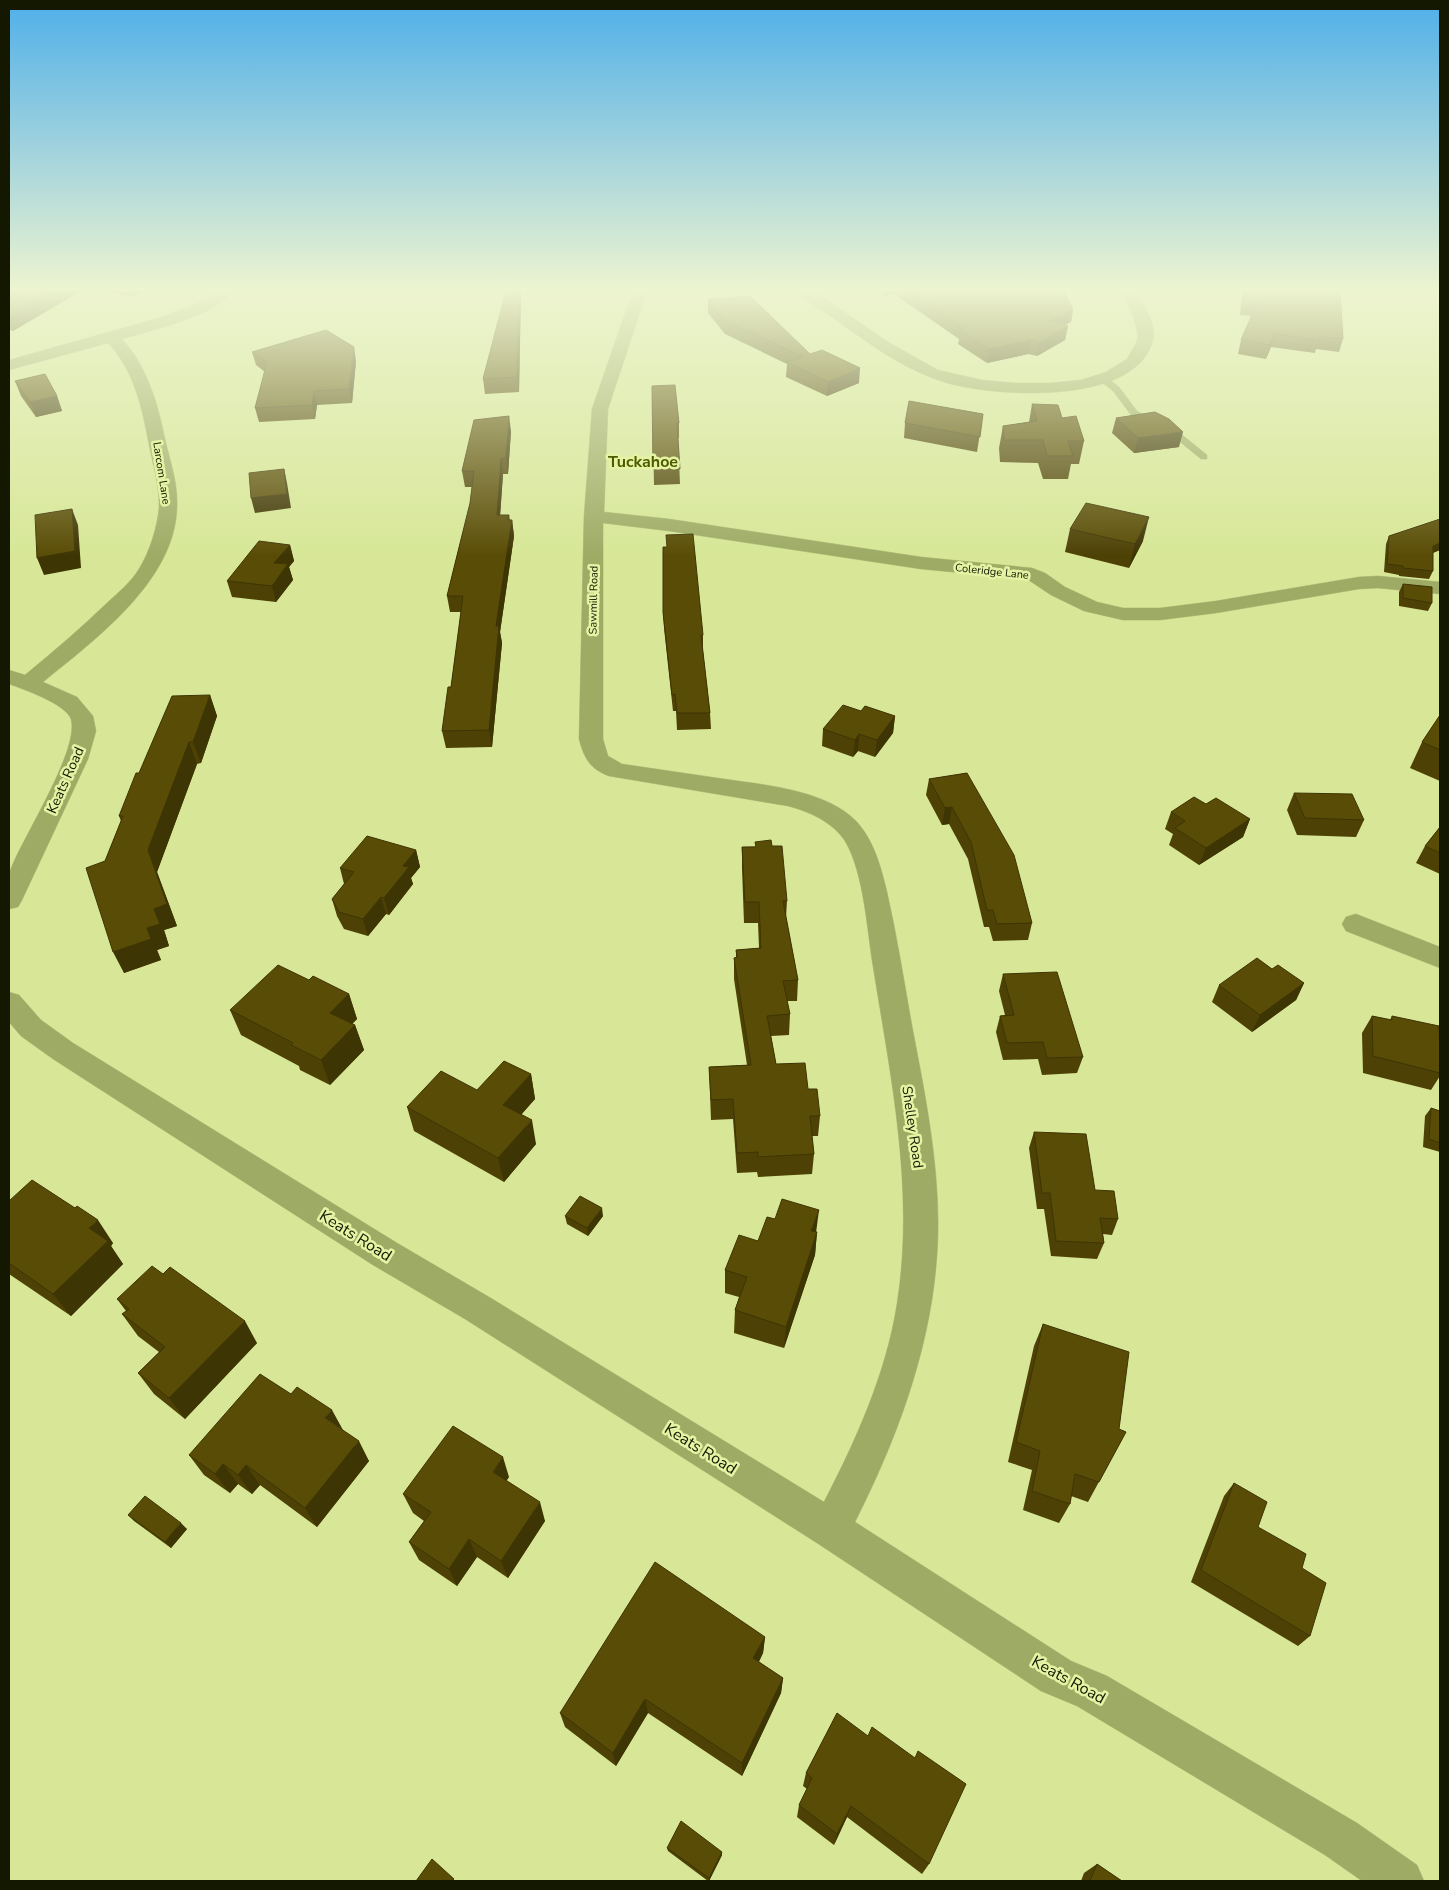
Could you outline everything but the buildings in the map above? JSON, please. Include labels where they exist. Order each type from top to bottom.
[{"type":"street","name":"Larcom Lane","points":[[18,680],[102,620],[138,584],[149,569],[158,551],[164,532],[168,506],[167,491],[154,428],[138,379]]},
{"type":"street","name":"Sawmill Road","points":[[610,379],[600,408],[594,518],[591,739],[595,757],[602,766],[618,771],[747,791]]},
{"type":"street","points":[[951,379],[982,386],[1024,389],[1072,386],[1098,379]]},
{"type":"street","name":"Coleridge Lane","points":[[594,518],[620,518],[921,563],[1032,574],[1058,592],[1091,607],[1123,614],[1160,614],[1216,607],[1359,583],[1378,582],[1440,588]]},
{"type":"street","name":"Keats Road","points":[[9,900],[76,759],[84,731],[82,716],[69,702],[18,680]]},
{"type":"street","name":"Shelley Road","points":[[747,791],[814,806],[840,820],[850,829],[866,861],[880,924],[907,1081],[920,1174],[920,1255],[914,1305],[901,1362],[868,1455],[831,1529]]},
{"type":"street","points":[[1356,924],[1440,958]]},
{"type":"street","name":"Keats Road","points":[[9,1003],[31,1028],[63,1051],[385,1254],[477,1308],[831,1529],[1056,1676],[1092,1691],[1341,1839],[1401,1881]]},
{"type":"lane","points":[[1104,379],[1116,389],[1134,413],[1177,435],[1204,457]]},
{"type":"district","name":"Tuckahoe","points":[[643,461]]}]
